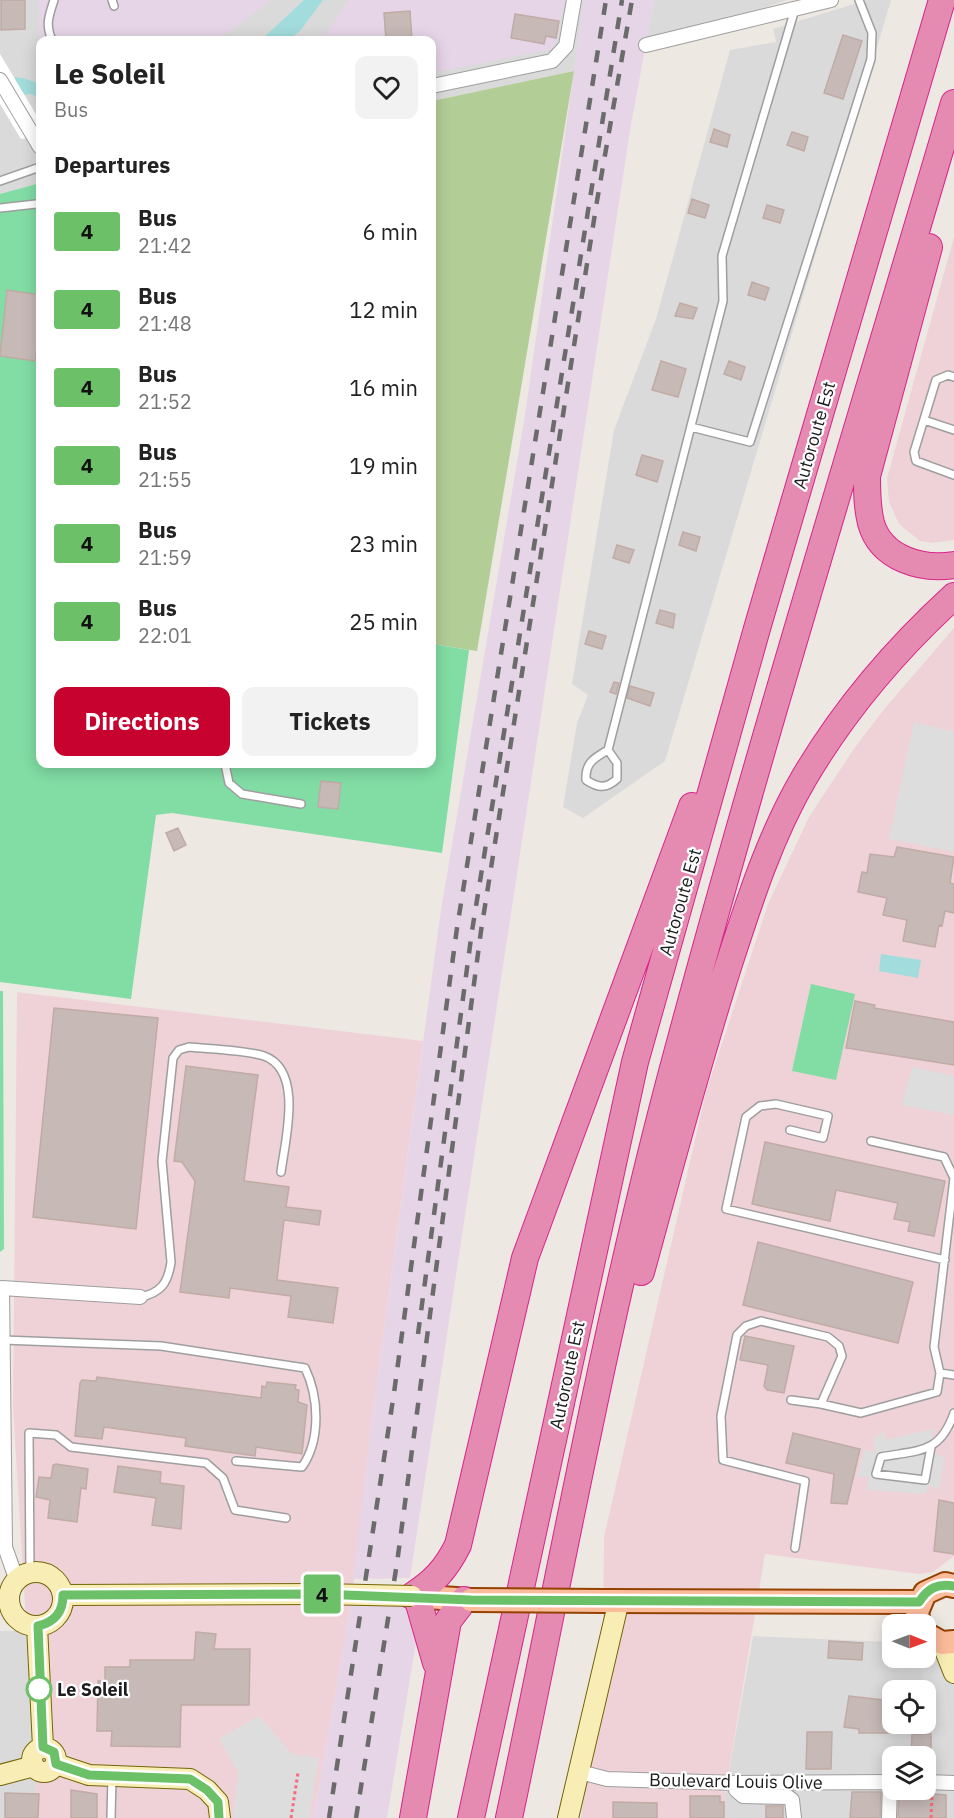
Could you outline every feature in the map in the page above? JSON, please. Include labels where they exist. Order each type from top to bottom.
[{"type":"highway","name":"Autoroute Est","points":[[471,1818],[635,1062],[758,626],[942,0]]},
{"type":"highway","name":"Autoroute Est","points":[[509,1818],[632,1236],[674,1064],[791,655],[954,103]]},
{"type":"highway","points":[[954,151],[867,476],[867,492],[872,525],[885,546],[902,560],[919,565],[937,568],[954,565]]},
{"type":"highway","points":[[571,1524],[711,1020],[746,910],[774,836],[803,779],[839,722],[918,629],[954,596]]},
{"type":"highway","points":[[438,1675],[415,1597],[434,1582],[448,1565],[458,1545],[525,1258],[758,626]]},
{"type":"highway","points":[[413,1818],[448,1621],[467,1600]]},
{"type":"main road","points":[[47,1574],[60,1586],[63,1595],[60,1612],[46,1624],[38,1626],[21,1620],[10,1606],[12,1588],[23,1577],[47,1574]]},
{"type":"main road","points":[[917,1614],[919,1602],[925,1593],[951,1582]]},
{"type":"main road","points":[[63,1595],[320,1594],[467,1600],[919,1602]]},
{"type":"main road","points":[[568,1818],[580,1772],[612,1600]]},
{"type":"main road","points":[[38,1626],[43,1747]]},
{"type":"main road","points":[[940,1640],[954,1673]]},
{"type":"main road","points":[[43,1747],[54,1752],[56,1764]]},
{"type":"main road","points":[[43,1747],[33,1754],[34,1766],[38,1770],[48,1771],[56,1764]]},
{"type":"main road","points":[[56,1764],[89,1775],[190,1779],[207,1790],[218,1802],[219,1818]]},
{"type":"main road","points":[[0,1775],[34,1766]]},
{"type":"street","points":[[436,85],[552,61],[566,46],[574,0]]},
{"type":"street","points":[[646,45],[831,0]]},
{"type":"street","points":[[0,80],[36,139]]},
{"type":"street","points":[[23,1577],[5,1547],[1,1286],[140,1297]]},
{"type":"street","name":"Boulevard Louis Olive","points":[[580,1772],[607,1779],[737,1783],[882,1782]]},
{"type":"street","points":[[737,1783],[736,1790],[743,1796],[792,1800],[794,1818]]},
{"type":"street","points":[[936,1783],[954,1783]]},
{"type":"street","points":[[889,1818],[890,1800]]},
{"type":"lane","points":[[50,36],[47,17],[54,0]]},
{"type":"lane","points":[[691,427],[750,442],[871,59],[872,33],[859,0]]},
{"type":"lane","points":[[608,750],[617,764],[617,779],[608,786],[596,787],[586,780],[585,770],[591,760],[608,750],[723,300],[722,256],[795,9]]},
{"type":"lane","points":[[0,181],[36,168]]},
{"type":"lane","points":[[0,208],[36,203]]},
{"type":"lane","points":[[954,377],[941,376],[936,380],[914,452],[916,461],[954,475]]},
{"type":"lane","points":[[924,420],[954,430]]},
{"type":"lane","points":[[226,768],[229,783],[242,794],[301,804]]},
{"type":"lane","points":[[140,1297],[152,1295],[169,1279],[171,1262],[162,1161],[173,1058],[179,1050],[189,1047],[265,1056],[282,1072],[291,1096],[281,1172]]},
{"type":"lane","points":[[790,1130],[823,1138],[828,1116],[776,1104],[760,1106],[746,1117],[726,1209],[945,1260]]},
{"type":"lane","points":[[791,1400],[861,1413],[937,1392],[940,1373],[934,1347],[954,1178],[944,1157],[871,1141]]},
{"type":"lane","points":[[795,1548],[805,1481],[723,1460],[721,1416],[737,1335],[746,1326],[761,1321],[828,1337],[839,1346],[842,1356],[821,1404]]},
{"type":"lane","points":[[3,1340],[161,1346],[305,1368],[313,1384],[317,1405],[311,1455],[302,1467],[236,1461]]},
{"type":"lane","points":[[940,1373],[954,1375]]},
{"type":"lane","points":[[931,1448],[925,1480],[876,1474],[881,1458],[931,1448],[947,1434],[954,1413]]},
{"type":"lane","points":[[23,1577],[29,1433],[56,1435],[71,1447],[206,1463],[224,1478],[235,1510],[286,1518]]},
{"type":"lane","points":[[111,1818],[112,1777]]},
{"type":"path","points":[[291,1818],[298,1773]]},
{"type":"path","points":[[930,1800],[931,1818]]},
{"type":"shaded area","points":[[0,0],[584,0],[574,71],[436,100],[436,36],[36,36],[36,184],[0,194]]},
{"type":"shaded area","points":[[39,0],[271,0],[228,33],[217,36],[39,36]]},
{"type":"shaded area","points":[[349,0],[564,0],[557,39],[552,49],[436,72],[436,36],[325,36]]},
{"type":"shaded area","points":[[584,0],[654,0],[630,130],[410,1578],[353,1579],[372,1418],[441,910],[525,415]]},
{"type":"shaded area","points":[[654,0],[787,0],[645,48]]},
{"type":"shaded area","points":[[867,0],[891,0],[665,761],[583,818],[563,807],[577,723],[588,695],[572,684],[614,430],[656,319],[730,50],[776,42],[773,29]]},
{"type":"shaded area","points":[[954,237],[954,540],[932,543],[920,541],[899,524],[889,502],[887,478]]},
{"type":"shaded area","points":[[954,628],[954,1556],[933,1572],[919,1574],[765,1554],[725,1794],[725,1818],[581,1818],[603,1635],[604,1537],[706,1092],[768,904],[809,817],[853,750],[885,708]]},
{"type":"shaded area","points":[[914,722],[954,732],[954,852],[889,839]]},
{"type":"shaded area","points":[[17,992],[423,1041],[372,1418],[351,1605],[314,1815],[311,1818],[38,1818],[13,1407]]},
{"type":"shaded area","points":[[912,1067],[954,1076],[954,1115],[902,1105]]},
{"type":"shaded area","points":[[933,1429],[930,1451],[944,1457],[939,1490],[929,1485],[925,1494],[866,1490],[869,1476],[857,1477],[864,1450],[876,1452],[873,1439],[884,1431],[885,1440]]},
{"type":"shaded area","points":[[351,1605],[404,1606],[419,1624],[387,1818],[311,1818],[314,1815]]},
{"type":"shaded area","points":[[0,1631],[27,1631],[38,1818],[0,1818]]},
{"type":"shaded area","points":[[753,1636],[882,1642],[882,1668],[936,1668],[936,1644],[954,1645],[954,1818],[725,1818],[725,1794]]},
{"type":"shaded area","points":[[936,1661],[938,1663],[944,1681],[950,1720],[936,1723],[936,1680],[923,1680],[922,1672],[892,1670],[892,1668],[936,1668]]},
{"type":"shaded area","points":[[259,1716],[292,1754],[319,1758],[309,1818],[233,1818],[238,1772],[219,1739]]},
{"type":"green space","points":[[574,71],[477,651],[436,645],[436,100]]},
{"type":"green space","points":[[36,184],[36,768],[436,768],[436,645],[469,650],[442,853],[172,813],[156,815],[131,999],[0,982],[0,194]]},
{"type":"green space","points":[[811,984],[855,994],[836,1080],[792,1071]]},
{"type":"green space","points":[[0,991],[3,991],[4,1249],[0,1252]]},
{"type":"water","points":[[304,0],[323,0],[300,31],[293,36],[265,36]]},
{"type":"water","points":[[0,76],[23,78],[36,83],[36,97],[32,94],[0,96]]},
{"type":"water","points":[[881,954],[921,960],[918,978],[879,971]]},
{"type":"pier","points":[[0,54],[36,114],[36,137],[21,139],[0,104]]},
{"type":"building","points":[[1,0],[25,0],[25,29],[1,30]]},
{"type":"building","points":[[410,11],[412,36],[386,36],[384,13]]},
{"type":"building","points":[[515,14],[559,21],[556,38],[546,36],[544,44],[511,38]]},
{"type":"building","points":[[843,35],[862,41],[843,99],[824,93]]},
{"type":"building","points":[[714,129],[730,135],[727,147],[710,142]]},
{"type":"building","points":[[792,132],[808,137],[804,151],[787,145]]},
{"type":"building","points":[[692,199],[709,205],[705,218],[688,213]]},
{"type":"building","points":[[767,205],[784,210],[780,223],[763,218]]},
{"type":"building","points":[[752,282],[769,288],[765,300],[748,295]]},
{"type":"building","points":[[7,290],[36,294],[35,361],[0,356]]},
{"type":"building","points":[[680,303],[697,308],[693,319],[675,316]]},
{"type":"building","points":[[661,361],[686,369],[678,397],[652,390]]},
{"type":"building","points":[[729,361],[745,367],[741,380],[724,374]]},
{"type":"building","points":[[642,455],[663,461],[657,482],[636,475]]},
{"type":"building","points":[[683,532],[700,537],[696,551],[679,545]]},
{"type":"building","points":[[617,545],[634,550],[629,563],[613,558]]},
{"type":"building","points":[[660,610],[675,614],[673,628],[656,623]]},
{"type":"building","points":[[589,631],[606,636],[602,649],[585,644]]},
{"type":"building","points":[[614,682],[619,683],[616,694],[610,692]]},
{"type":"building","points":[[630,686],[654,693],[650,706],[627,698]]},
{"type":"building","points":[[321,781],[341,783],[338,809],[318,807]]},
{"type":"building","points":[[178,828],[186,845],[174,851],[166,833]]},
{"type":"building","points":[[897,847],[954,857],[950,883],[954,884],[954,913],[945,911],[942,926],[939,925],[935,947],[903,941],[907,920],[883,915],[887,898],[858,892],[862,872],[867,873],[870,854],[894,857]]},
{"type":"building","points":[[855,1001],[875,1005],[874,1008],[954,1022],[954,1065],[846,1048]]},
{"type":"building","points":[[54,1008],[158,1018],[136,1229],[33,1217]]},
{"type":"building","points":[[186,1066],[258,1075],[244,1181],[289,1187],[286,1207],[321,1211],[319,1225],[284,1220],[277,1280],[338,1288],[333,1323],[288,1317],[291,1296],[230,1288],[229,1298],[180,1292],[195,1181],[182,1162],[174,1161]]},
{"type":"building","points":[[765,1142],[945,1181],[934,1236],[908,1231],[910,1222],[894,1219],[898,1203],[836,1190],[830,1221],[752,1204]]},
{"type":"building","points":[[758,1242],[913,1282],[898,1343],[743,1305]]},
{"type":"building","points":[[745,1336],[794,1346],[784,1393],[767,1390],[764,1386],[768,1365],[740,1360]]},
{"type":"building","points":[[97,1377],[261,1398],[262,1386],[266,1387],[267,1382],[296,1385],[295,1389],[299,1390],[298,1402],[307,1405],[302,1454],[256,1447],[255,1456],[185,1446],[186,1438],[104,1427],[102,1439],[75,1436],[80,1383],[82,1380],[96,1381]]},
{"type":"building","points":[[793,1433],[860,1449],[847,1504],[831,1503],[834,1474],[786,1463]]},
{"type":"building","points":[[53,1465],[88,1469],[86,1489],[81,1488],[77,1522],[48,1518],[50,1500],[36,1497],[39,1477],[51,1478]]},
{"type":"building","points":[[118,1466],[161,1472],[160,1483],[184,1486],[181,1529],[152,1525],[156,1498],[114,1492]]},
{"type":"building","points":[[939,1500],[954,1503],[954,1554],[934,1551]]},
{"type":"building","points":[[196,1632],[216,1634],[214,1649],[250,1649],[249,1705],[181,1705],[180,1747],[111,1746],[112,1731],[97,1731],[98,1681],[105,1681],[105,1667],[130,1667],[130,1660],[194,1660]]},
{"type":"building","points":[[829,1641],[863,1643],[862,1660],[828,1658]]},
{"type":"building","points":[[849,1696],[882,1700],[882,1733],[859,1733],[859,1729],[844,1727]]},
{"type":"building","points":[[807,1732],[832,1732],[831,1769],[806,1769]]},
{"type":"building","points":[[912,1734],[931,1734],[931,1746],[911,1746]]},
{"type":"building","points":[[71,1790],[97,1794],[97,1818],[71,1818]]},
{"type":"building","points":[[852,1792],[881,1792],[880,1818],[850,1818]]},
{"type":"building","points":[[5,1793],[39,1794],[38,1818],[5,1818]]},
{"type":"building","points":[[936,1794],[946,1795],[946,1818],[898,1818],[899,1800],[936,1800]]},
{"type":"building","points":[[690,1796],[720,1796],[720,1802],[724,1802],[724,1818],[690,1818]]},
{"type":"building","points":[[613,1802],[657,1803],[657,1818],[613,1818]]},
{"type":"building","points":[[766,1806],[783,1806],[783,1818],[766,1818]]},
{"type":"railway","points":[[329,1818],[394,1393],[457,928],[606,0]]},
{"type":"railway","points":[[418,1334],[472,931],[622,0]]},
{"type":"railway","points":[[356,1818],[397,1563],[481,931],[597,201],[632,0]]},
{"type":"bus line","name":"4","points":[[219,1818],[218,1802],[207,1790],[190,1779],[89,1775],[56,1764],[54,1752],[43,1747],[38,1626],[54,1619],[60,1612],[63,1595],[97,1593],[320,1594],[471,1600],[886,1600],[919,1602],[925,1593],[934,1587],[945,1584],[954,1586]]},
{"type":"place","name":"Le Soleil","points":[[39,1689]]}]
